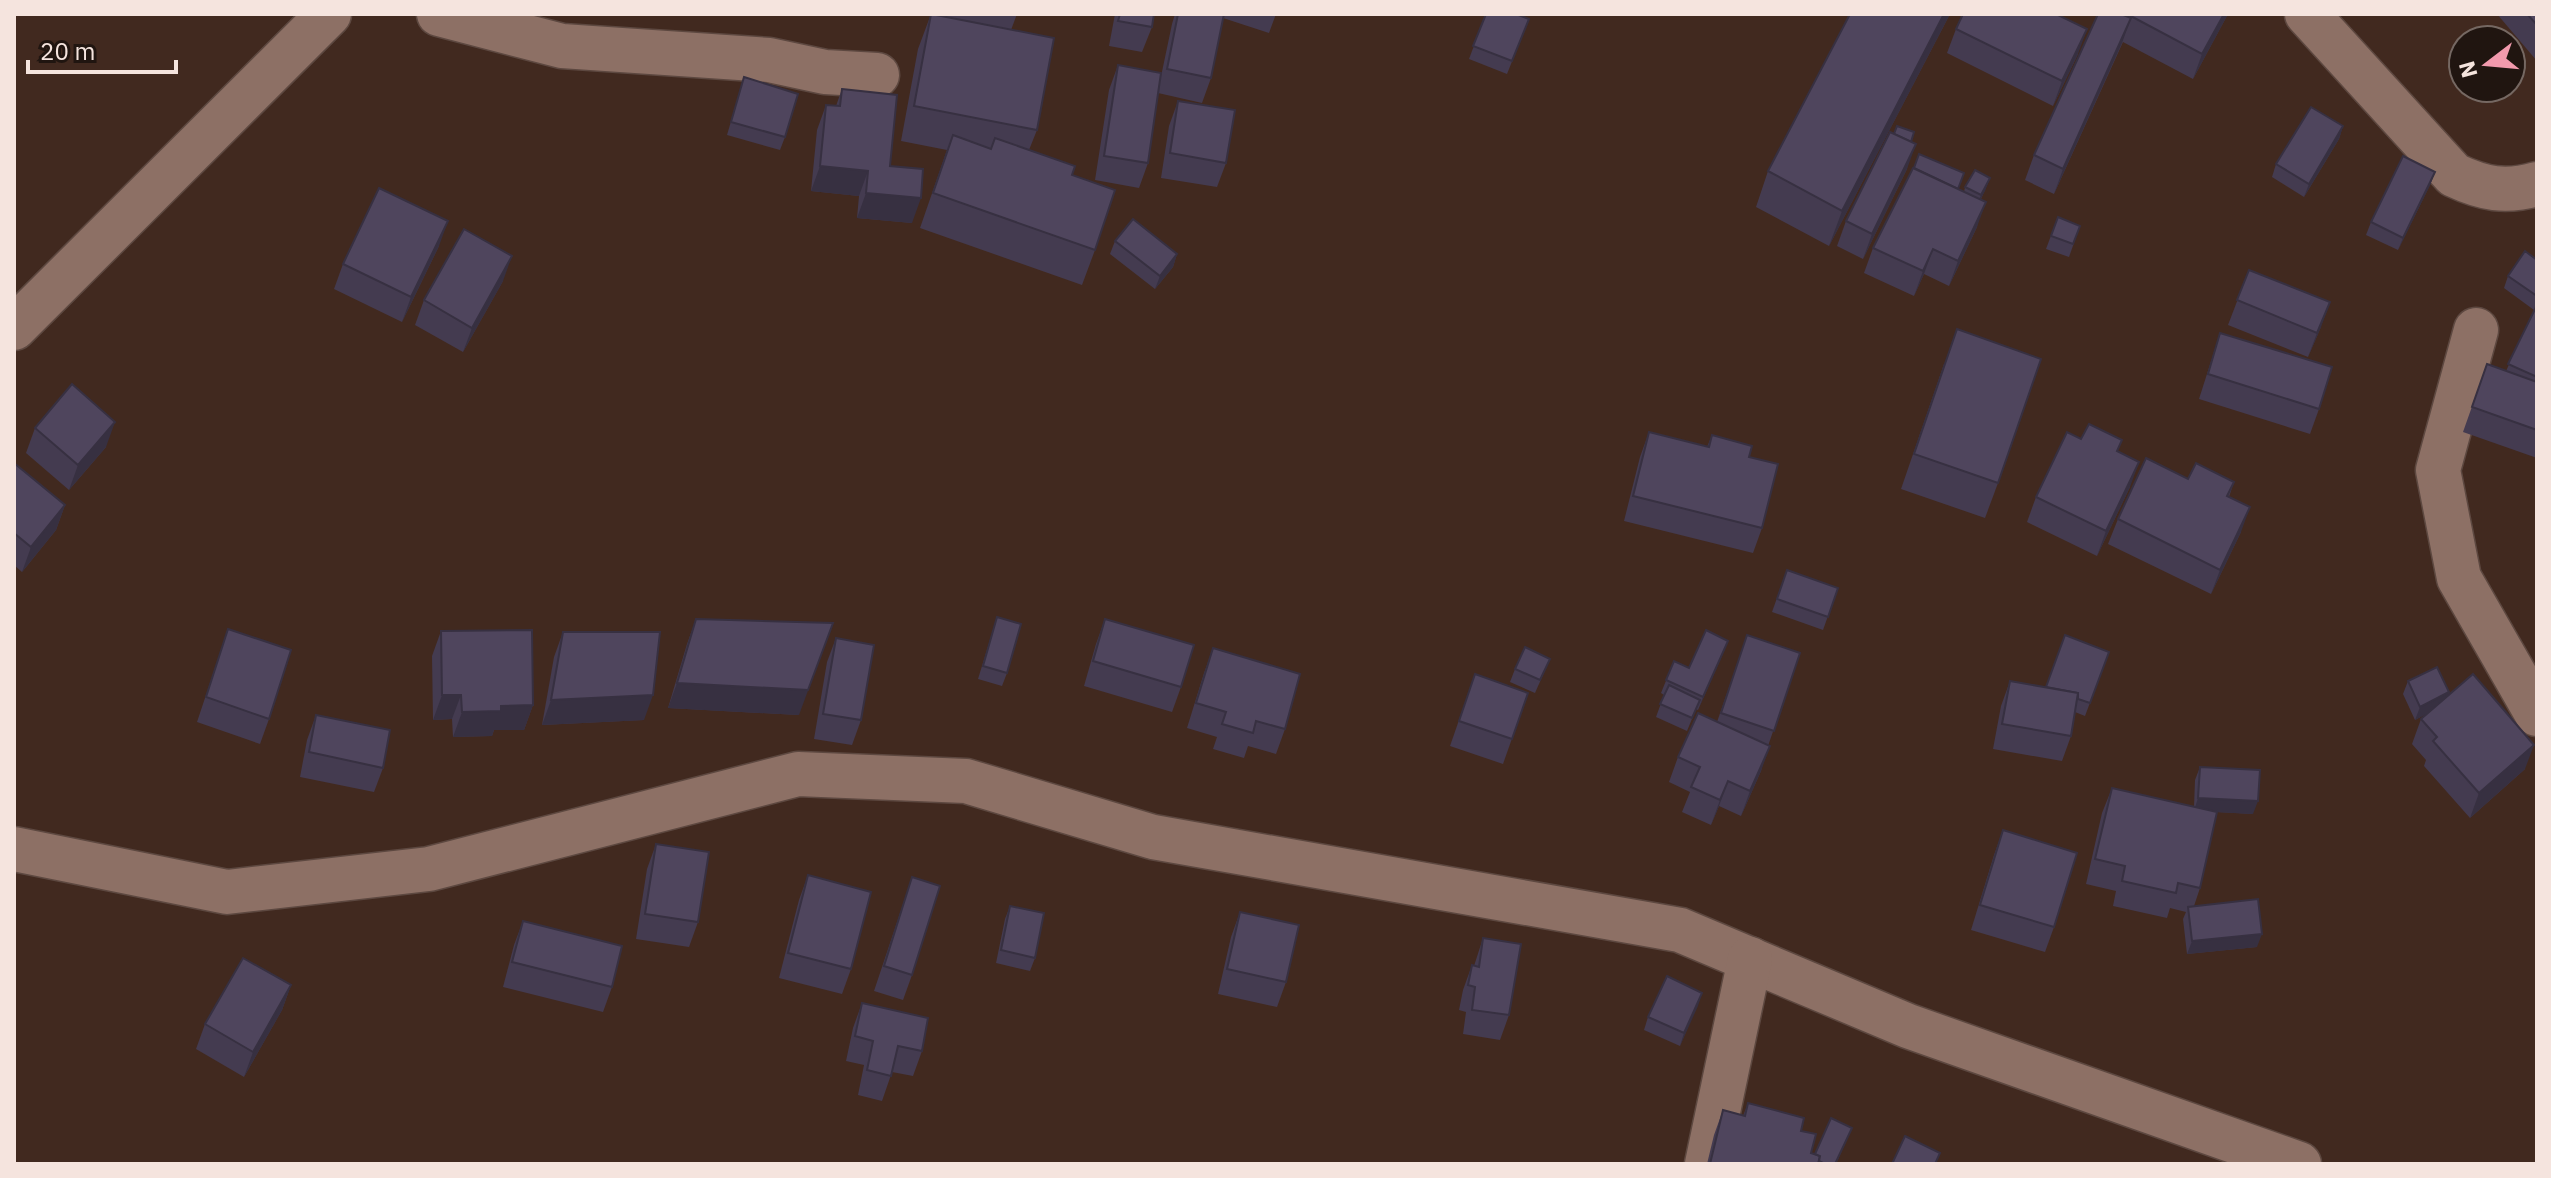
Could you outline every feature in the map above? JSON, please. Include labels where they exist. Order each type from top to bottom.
[{"type":"street","points":[[14,328],[329,14]]},
{"type":"street","points":[[439,14],[562,46],[769,60],[825,72],[877,75]]},
{"type":"street","points":[[2307,14],[2454,175],[2482,188],[2513,191],[2537,184]]},
{"type":"street","points":[[2476,330],[2438,470],[2459,578],[2537,714]]},
{"type":"street","points":[[14,849],[227,892],[429,869],[798,774],[966,781],[1153,837],[1680,930],[1908,1026],[2299,1164]]},
{"type":"street","points":[[1707,1164],[1750,959]]},
{"type":"building","points":[[931,14],[1054,38],[1037,130],[914,106]]},
{"type":"building","points":[[1120,14],[1154,14],[1152,27],[1118,21]]},
{"type":"building","points":[[1178,14],[1224,14],[1211,78],[1167,69]]},
{"type":"building","points":[[1486,14],[1516,14],[1529,19],[1512,61],[1473,46]]},
{"type":"building","points":[[1850,14],[1944,14],[1842,211],[1768,171]]},
{"type":"building","points":[[1963,14],[2056,14],[2087,29],[2062,81],[1956,29]]},
{"type":"building","points":[[2098,14],[2121,14],[2131,18],[2063,169],[2034,155]]},
{"type":"building","points":[[2127,14],[2224,14],[2202,54]]},
{"type":"building","points":[[2527,14],[2537,14],[2537,25]]},
{"type":"building","points":[[1118,65],[1161,73],[1148,163],[1104,156]]},
{"type":"building","points":[[744,77],[798,94],[785,137],[731,122]]},
{"type":"building","points":[[842,89],[897,95],[890,166],[923,169],[921,198],[866,193],[868,171],[820,166],[826,105],[840,106]]},
{"type":"building","points":[[1178,101],[1235,110],[1226,163],[1170,153]]},
{"type":"building","points":[[2311,107],[2343,126],[2309,184],[2276,164]]},
{"type":"building","points":[[1897,126],[1914,132],[1911,142],[1894,134]]},
{"type":"building","points":[[1890,132],[1916,144],[1872,234],[1846,221]]},
{"type":"building","points":[[953,135],[991,149],[995,138],[1075,166],[1072,175],[1115,190],[1095,250],[933,193]]},
{"type":"building","points":[[1919,154],[1964,173],[1958,189],[1914,168]]},
{"type":"building","points":[[2403,156],[2435,172],[2403,238],[2371,222]]},
{"type":"building","points":[[1913,168],[1986,202],[1958,261],[1933,249],[1923,271],[1873,248]]},
{"type":"building","points":[[1975,170],[1990,178],[1981,195],[1965,187]]},
{"type":"building","points":[[379,188],[448,221],[411,297],[343,264]]},
{"type":"building","points":[[2058,217],[2080,226],[2073,244],[2051,236]]},
{"type":"building","points":[[1133,219],[1177,254],[1160,276],[1115,241]]},
{"type":"building","points":[[464,229],[512,256],[472,328],[424,300]]},
{"type":"building","points":[[2525,251],[2537,260],[2537,296],[2508,276]]},
{"type":"building","points":[[2249,270],[2330,302],[2317,333],[2237,300]]},
{"type":"building","points":[[2537,305],[2537,377],[2508,364]]},
{"type":"building","points":[[1957,329],[2041,359],[1998,483],[1914,454]]},
{"type":"building","points":[[2220,333],[2332,367],[2319,409],[2208,374]]},
{"type":"building","points":[[2487,364],[2537,382],[2537,430],[2472,407]]},
{"type":"building","points":[[72,384],[115,422],[78,465],[35,428]]},
{"type":"building","points":[[2089,424],[2122,440],[2117,451],[2139,462],[2106,531],[2036,497],[2067,432],[2081,439]]},
{"type":"building","points":[[1649,432],[1709,447],[1712,435],[1752,446],[1749,457],[1778,464],[1762,528],[1633,496]]},
{"type":"building","points":[[2146,458],[2188,479],[2196,463],[2234,482],[2227,496],[2250,507],[2220,570],[2118,519]]},
{"type":"building","points":[[14,463],[65,505],[31,547],[14,533]]},
{"type":"building","points":[[1787,570],[1838,588],[1828,617],[1777,599]]},
{"type":"building","points":[[997,617],[1021,624],[1007,673],[983,666]]},
{"type":"building","points":[[696,619],[833,623],[808,690],[677,683]]},
{"type":"building","points":[[1105,619],[1194,645],[1181,687],[1093,661]]},
{"type":"building","points":[[228,629],[291,650],[269,719],[206,697]]},
{"type":"building","points":[[532,630],[533,705],[501,706],[501,711],[462,712],[461,695],[442,695],[441,631]]},
{"type":"building","points":[[1706,630],[1728,641],[1703,697],[1666,680],[1674,661],[1689,668]]},
{"type":"building","points":[[563,632],[660,632],[653,695],[551,700]]},
{"type":"building","points":[[1747,635],[1800,653],[1774,731],[1721,713]]},
{"type":"building","points":[[2065,635],[2109,652],[2090,703],[2078,699],[2078,693],[2046,687]]},
{"type":"building","points":[[836,638],[874,645],[861,720],[823,714]]},
{"type":"building","points":[[1525,647],[1550,659],[1540,680],[1515,669]]},
{"type":"building","points":[[1213,648],[1300,674],[1285,729],[1256,721],[1253,733],[1222,724],[1226,712],[1196,703]]},
{"type":"building","points":[[2437,667],[2449,692],[2420,707],[2408,681]]},
{"type":"building","points":[[1475,674],[1528,693],[1512,739],[1459,721]]},
{"type":"building","points":[[2473,674],[2534,745],[2479,793],[2433,741],[2437,737],[2421,719]]},
{"type":"building","points":[[2010,681],[2078,693],[2071,736],[2002,724]]},
{"type":"building","points":[[1669,685],[1700,700],[1692,718],[1660,704]]},
{"type":"building","points":[[1698,713],[1770,746],[1750,791],[1728,781],[1720,800],[1691,787],[1700,767],[1678,757]]},
{"type":"building","points":[[316,715],[390,730],[383,768],[309,752]]},
{"type":"building","points":[[2200,767],[2260,770],[2258,801],[2198,798]]},
{"type":"building","points":[[2112,788],[2217,812],[2200,888],[2178,883],[2176,893],[2122,881],[2125,866],[2095,859]]},
{"type":"building","points":[[2003,830],[2077,853],[2054,927],[1980,905]]},
{"type":"building","points":[[656,844],[709,852],[698,922],[645,914]]},
{"type":"building","points":[[808,875],[871,892],[851,969],[788,953]]},
{"type":"building","points":[[912,877],[940,886],[912,975],[884,966]]},
{"type":"building","points":[[2258,899],[2262,934],[2192,941],[2188,907]]},
{"type":"building","points":[[1010,906],[1044,913],[1035,958],[1001,950]]},
{"type":"building","points":[[1240,912],[1299,925],[1286,982],[1227,969]]},
{"type":"building","points":[[523,921],[622,946],[612,987],[512,962]]},
{"type":"building","points":[[1483,938],[1521,944],[1509,1015],[1472,1010],[1475,987],[1468,985],[1472,965],[1479,967]]},
{"type":"building","points":[[243,958],[291,985],[253,1052],[205,1024]]},
{"type":"building","points":[[1667,976],[1702,993],[1684,1033],[1648,1017]]},
{"type":"building","points":[[862,1003],[928,1018],[922,1051],[898,1046],[891,1076],[867,1070],[873,1041],[855,1036]]},
{"type":"building","points":[[1748,1103],[1804,1118],[1801,1131],[1816,1134],[1811,1153],[1820,1156],[1818,1164],[1710,1164],[1723,1110],[1745,1116]]},
{"type":"building","points":[[1831,1118],[1852,1128],[1835,1164],[1825,1164],[1815,1154]]},
{"type":"building","points":[[1905,1136],[1940,1153],[1935,1164],[1892,1164]]}]
